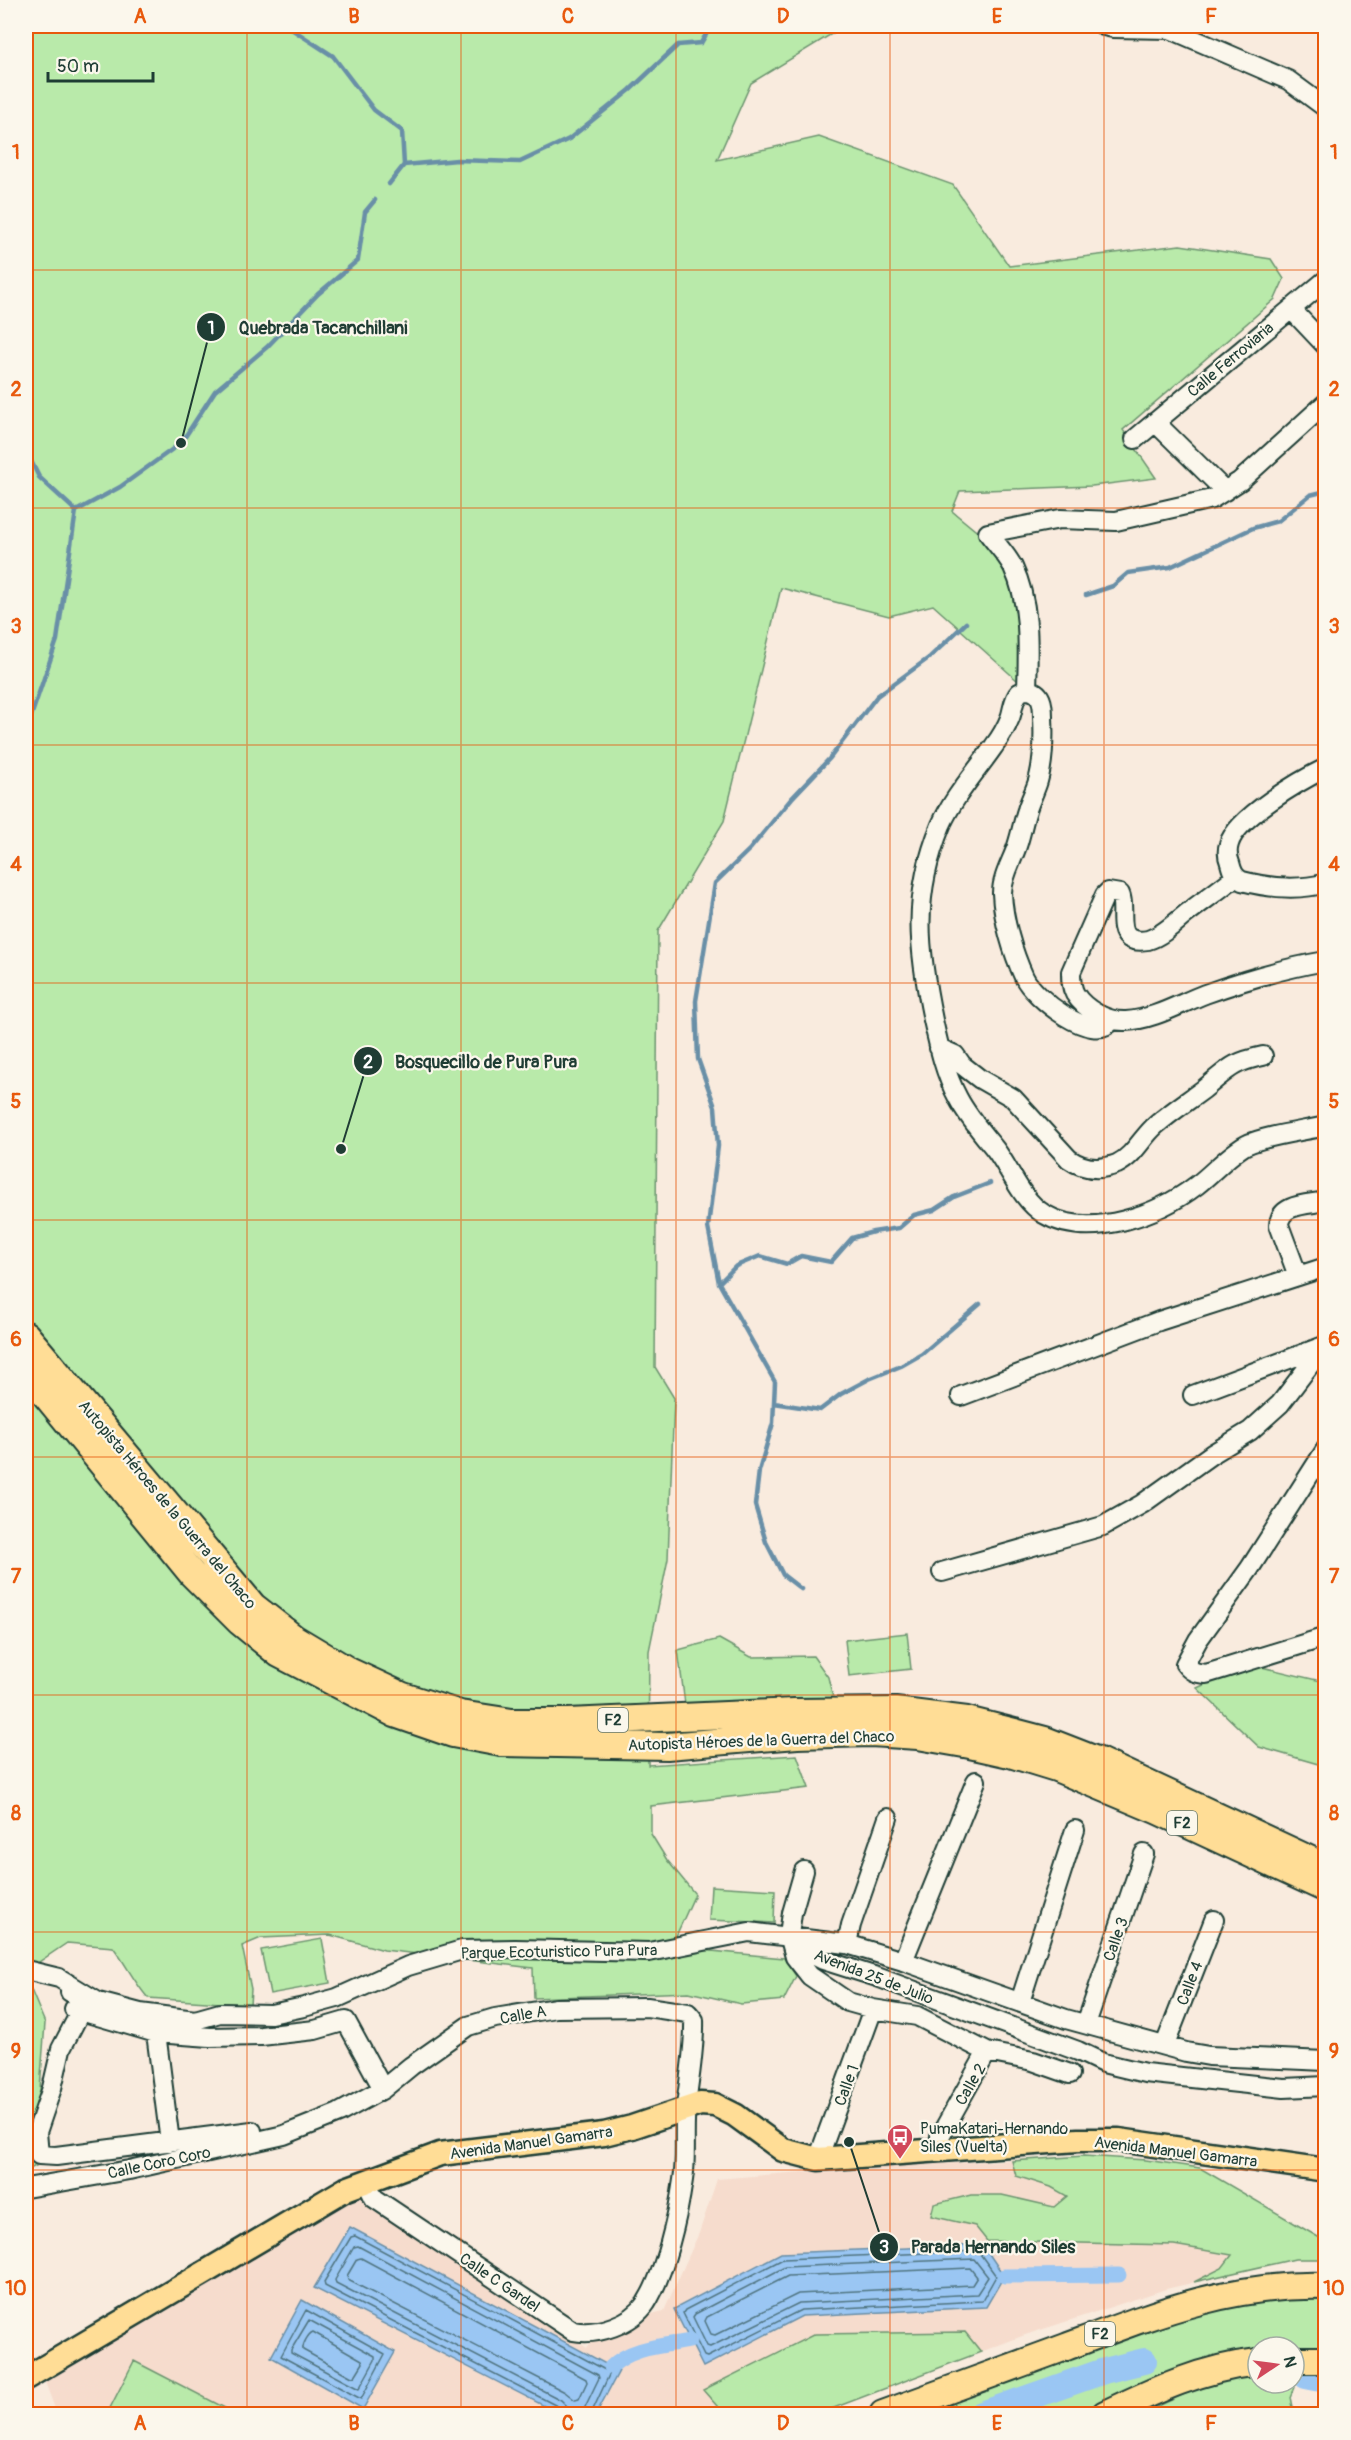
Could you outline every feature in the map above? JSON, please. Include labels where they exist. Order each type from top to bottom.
[{"type":"highway","name":"Autopista Héroes de la Guerra del Chaco","points":[[26,1335],[253,1606],[294,1638],[348,1671],[403,1696],[460,1714],[512,1722],[868,1711],[895,1711],[967,1720],[1045,1740],[1099,1761],[1326,1867]]},
{"type":"highway","name":"Autopista Héroes de la Guerra del Chaco","points":[[26,1371],[192,1574],[240,1622],[279,1654],[395,1714],[453,1734],[501,1743],[667,1746],[797,1735],[871,1733],[918,1736],[1010,1754],[1056,1768],[1156,1810],[1326,1889]]},
{"type":"highway","name":"F2","points":[[883,2415],[1116,2328],[1201,2299],[1274,2287],[1326,2286]]},
{"type":"highway","points":[[1306,2360],[1326,2360]]},
{"type":"highway","points":[[1105,2415],[1180,2380],[1228,2365],[1246,2363]]},
{"type":"main road","name":"Avenida Manuel Gamarra","points":[[26,2378],[346,2189],[440,2154],[604,2134],[700,2104],[715,2105],[735,2115],[783,2150],[818,2159],[1078,2140],[1119,2140],[1326,2170]]},
{"type":"street","points":[[1104,26],[1170,29],[1288,80],[1326,108]]},
{"type":"street","name":"Calle Ferroviaria","points":[[1135,439],[1326,280]]},
{"type":"street","points":[[1291,309],[1326,346]]},
{"type":"street","points":[[1027,690],[1028,628],[1021,596],[1012,567],[988,533],[1060,519],[1116,521],[1212,499],[1240,481],[1326,403]]},
{"type":"street","points":[[1155,422],[1225,491]]},
{"type":"street","points":[[1112,1020],[1102,1027],[1085,1027],[1045,1002],[1024,978],[1013,946],[1005,912],[1003,884],[1038,782],[1044,739],[1043,709],[1039,694],[1034,690],[1027,690],[1016,697],[1009,720],[995,744],[958,795],[942,824],[931,855],[919,923],[922,971],[939,1048],[958,1098],[999,1154],[1024,1194],[1043,1213],[1075,1224],[1094,1225],[1141,1215],[1169,1204],[1196,1186],[1247,1145],[1259,1140],[1326,1126]]},
{"type":"street","points":[[1235,878],[1228,857],[1228,845],[1243,823],[1297,782],[1326,768]]},
{"type":"street","points":[[1235,878],[1149,940],[1130,939],[1125,933],[1122,920],[1123,899],[1114,891],[1105,896],[1071,972],[1074,992],[1085,1005],[1112,1020],[1128,1021],[1160,1014],[1204,994],[1274,972],[1326,961]]},
{"type":"street","points":[[1235,878],[1256,884],[1286,888],[1326,883]]},
{"type":"street","points":[[939,1048],[955,1055],[962,1065],[1013,1098],[1069,1159],[1079,1166],[1089,1168],[1116,1164],[1126,1158],[1156,1125],[1204,1089],[1225,1069],[1245,1060],[1263,1056]]},
{"type":"street","points":[[1298,1276],[1279,1225],[1279,1217],[1287,1209],[1326,1201]]},
{"type":"street","points":[[961,1396],[1159,1321],[1326,1267]]},
{"type":"street","points":[[1192,1395],[1325,1345]]},
{"type":"street","points":[[942,1572],[1103,1526],[1142,1504],[1212,1454],[1250,1431],[1280,1404],[1325,1345]]},
{"type":"street","points":[[1326,1449],[1250,1569],[1198,1640],[1185,1664],[1195,1673],[1206,1674],[1326,1637]]},
{"type":"street","points":[[903,1961],[976,1781]]},
{"type":"street","points":[[847,1944],[850,1925],[888,1818]]},
{"type":"street","points":[[1020,2002],[1075,1830]]},
{"type":"street","name":"Calle 3","points":[[1086,2024],[1144,1854]]},
{"type":"street","points":[[804,1871],[792,1913],[789,1935],[795,1957],[805,1971],[848,2002],[873,2009],[917,2016],[987,2052],[1033,2061],[1070,2074]]},
{"type":"street","name":"Calle 4","points":[[1165,2045],[1214,1920]]},
{"type":"street","name":"Parque Ecoturistico Pura Pura","points":[[26,1971],[59,1978],[98,2002],[140,2013],[195,2020],[220,2013],[272,2014],[304,2007],[337,1998],[408,1966],[462,1950],[649,1952],[749,1932],[789,1935]]},
{"type":"street","name":"Avenida 25 de Julio","points":[[789,1935],[847,1944],[1086,2024],[1209,2056],[1326,2061]]},
{"type":"street","name":"Avenida 25 de Julio","points":[[789,1935],[813,1955],[823,1960],[877,1977],[1078,2051],[1103,2063],[1145,2073],[1201,2080],[1284,2088],[1326,2086]]},
{"type":"street","name":"Parque Ecoturistico Pura Pura","points":[[26,1971],[55,1983],[83,2006],[156,2033],[210,2037],[261,2036],[315,2030],[346,2021],[383,2090]]},
{"type":"street","points":[[83,2006],[61,2049],[52,2088],[37,2133],[39,2155],[56,2156],[284,2127],[291,2130]]},
{"type":"street","name":"Calle A","points":[[291,2130],[339,2113],[383,2090],[393,2080],[468,2026],[495,2018],[556,2008],[647,2007],[687,2013],[694,2020],[695,2038],[686,2108]]},
{"type":"street","name":"Calle 1","points":[[818,2159],[873,2009]]},
{"type":"street","points":[[156,2033],[171,2142]]},
{"type":"street","name":"Calle 2","points":[[942,2150],[940,2136],[987,2052]]},
{"type":"street","name":"Calle C Gardel","points":[[366,2181],[375,2198],[573,2331],[591,2332],[614,2326],[628,2319],[646,2302],[662,2266],[683,2179],[686,2108]]},
{"type":"street","name":"Calle Coro Coro","points":[[26,2188],[129,2169],[284,2135],[291,2130]]},
{"type":"shaded area","points":[[1084,2156],[1146,2160],[1200,2168],[1325,2259],[1295,2259],[1166,2289],[1025,2335],[818,2414],[57,2414],[45,2382],[358,2195],[587,2348],[591,2342],[651,2314],[664,2311],[699,2233],[717,2179],[824,2170]]},
{"type":"green space","points":[[26,26],[839,26],[835,32],[751,83],[717,160],[819,137],[953,185],[1009,266],[1180,245],[1271,259],[1284,279],[1275,299],[1123,430],[1156,478],[1092,486],[960,491],[952,511],[1004,554],[1023,600],[1019,682],[933,605],[889,616],[781,588],[724,821],[658,931],[655,1367],[674,1398],[668,1559],[649,1651],[648,1765],[797,1755],[809,1788],[651,1806],[651,1834],[667,1860],[695,1894],[671,1947],[784,1958],[796,1976],[784,2000],[741,2004],[689,1992],[534,1998],[533,1968],[384,1950],[330,1935],[261,1938],[242,1946],[251,1989],[250,2005],[148,1998],[113,1947],[67,1943],[39,1962],[36,1972],[26,1972]]},
{"type":"green space","points":[[907,1633],[911,1669],[849,1676],[845,1640]]},
{"type":"green space","points":[[719,1639],[751,1657],[813,1656],[828,1677],[833,1698],[769,1705],[685,1704],[678,1650]]},
{"type":"green space","points":[[1249,1664],[1325,1682],[1325,1766],[1259,1747],[1197,1688]]},
{"type":"green space","points":[[711,1886],[775,1890],[774,1923],[709,1920]]},
{"type":"green space","points":[[322,1939],[330,1983],[270,1994],[261,1950]]},
{"type":"green space","points":[[26,1978],[45,2023],[39,2103],[51,2158],[26,2171]]},
{"type":"green space","points":[[1084,2156],[1146,2160],[1200,2168],[1325,2241],[1325,2259],[1295,2259],[1194,2282],[1222,2268],[1232,2255],[1174,2245],[987,2241],[975,2226],[931,2216],[934,2204],[971,2195],[1002,2195],[1054,2207],[1067,2196],[1051,2187],[1016,2176],[1012,2161]]},
{"type":"green space","points":[[1274,2297],[1325,2297],[1325,2347],[1306,2347],[1306,2335],[1246,2335],[1246,2354],[1157,2377],[1082,2414],[1009,2414],[1153,2366],[1148,2352],[1108,2361],[961,2414],[917,2414],[1093,2348],[1228,2307]]},
{"type":"green space","points":[[965,2332],[981,2352],[818,2414],[724,2414],[703,2390],[815,2334]]},
{"type":"green space","points":[[134,2361],[229,2410],[227,2414],[107,2414]]},
{"type":"green space","points":[[1246,2375],[1246,2395],[1291,2395],[1293,2412],[1290,2414],[1237,2410],[1228,2414],[1142,2414],[1184,2394]]},
{"type":"water","points":[[350,2227],[619,2371],[596,2414],[560,2414],[314,2288]]},
{"type":"water","points":[[983,2245],[1004,2276],[986,2307],[802,2316],[703,2367],[674,2309],[781,2253]]},
{"type":"water","points":[[302,2300],[395,2352],[363,2409],[271,2357]]},
{"type":"waterway","points":[[289,26],[333,56],[374,110],[402,131],[404,165]]},
{"type":"waterway","points":[[389,184],[404,165],[457,160],[520,162],[569,139],[630,90],[678,45],[701,43],[711,26]]},
{"type":"waterway","points":[[26,731],[57,640],[76,511],[120,487],[181,443],[215,391],[267,347],[318,294],[358,260],[365,212],[375,200]]},
{"type":"waterway","points":[[26,451],[39,477],[76,511]]},
{"type":"waterway","points":[[1086,595],[1113,586],[1128,573],[1170,567],[1253,528],[1278,521],[1310,495],[1326,491]]},
{"type":"waterway","points":[[801,1589],[783,1575],[766,1542],[755,1505],[759,1471],[773,1423],[775,1382],[719,1283],[708,1227],[718,1146],[715,1107],[698,1059],[696,1001],[715,883],[750,849],[792,798],[830,758],[877,696],[930,657],[966,623]]},
{"type":"waterway","points":[[719,1283],[736,1266],[760,1256],[787,1264],[801,1256],[831,1262],[852,1238],[899,1228],[914,1215],[934,1210],[954,1197],[990,1183]]},
{"type":"waterway","points":[[774,1403],[820,1410],[841,1394],[922,1354],[980,1304]]},
{"type":"waterway","points":[[26,1996],[29,2026],[26,2037]]},
{"type":"waterway","points":[[1004,2276],[1119,2275]]},
{"type":"waterway","points":[[611,2367],[619,2360],[638,2351],[690,2341]]},
{"type":"waterway","points":[[982,2414],[1104,2371],[1144,2361]]},
{"type":"waterway","points":[[1306,2376],[1326,2380]]},
{"type":"place","name":"Quebrada Tacanchillani","points":[[181,443]]},
{"type":"place","name":"Bosquecillo de Pura Pura","points":[[341,1149]]},
{"type":"place","name":"Parada Hernando Siles","points":[[849,2142]]},
{"type":"place","name":"PumaKatari-Hernando Siles (Vuelta)","points":[[900,2160]]}]
